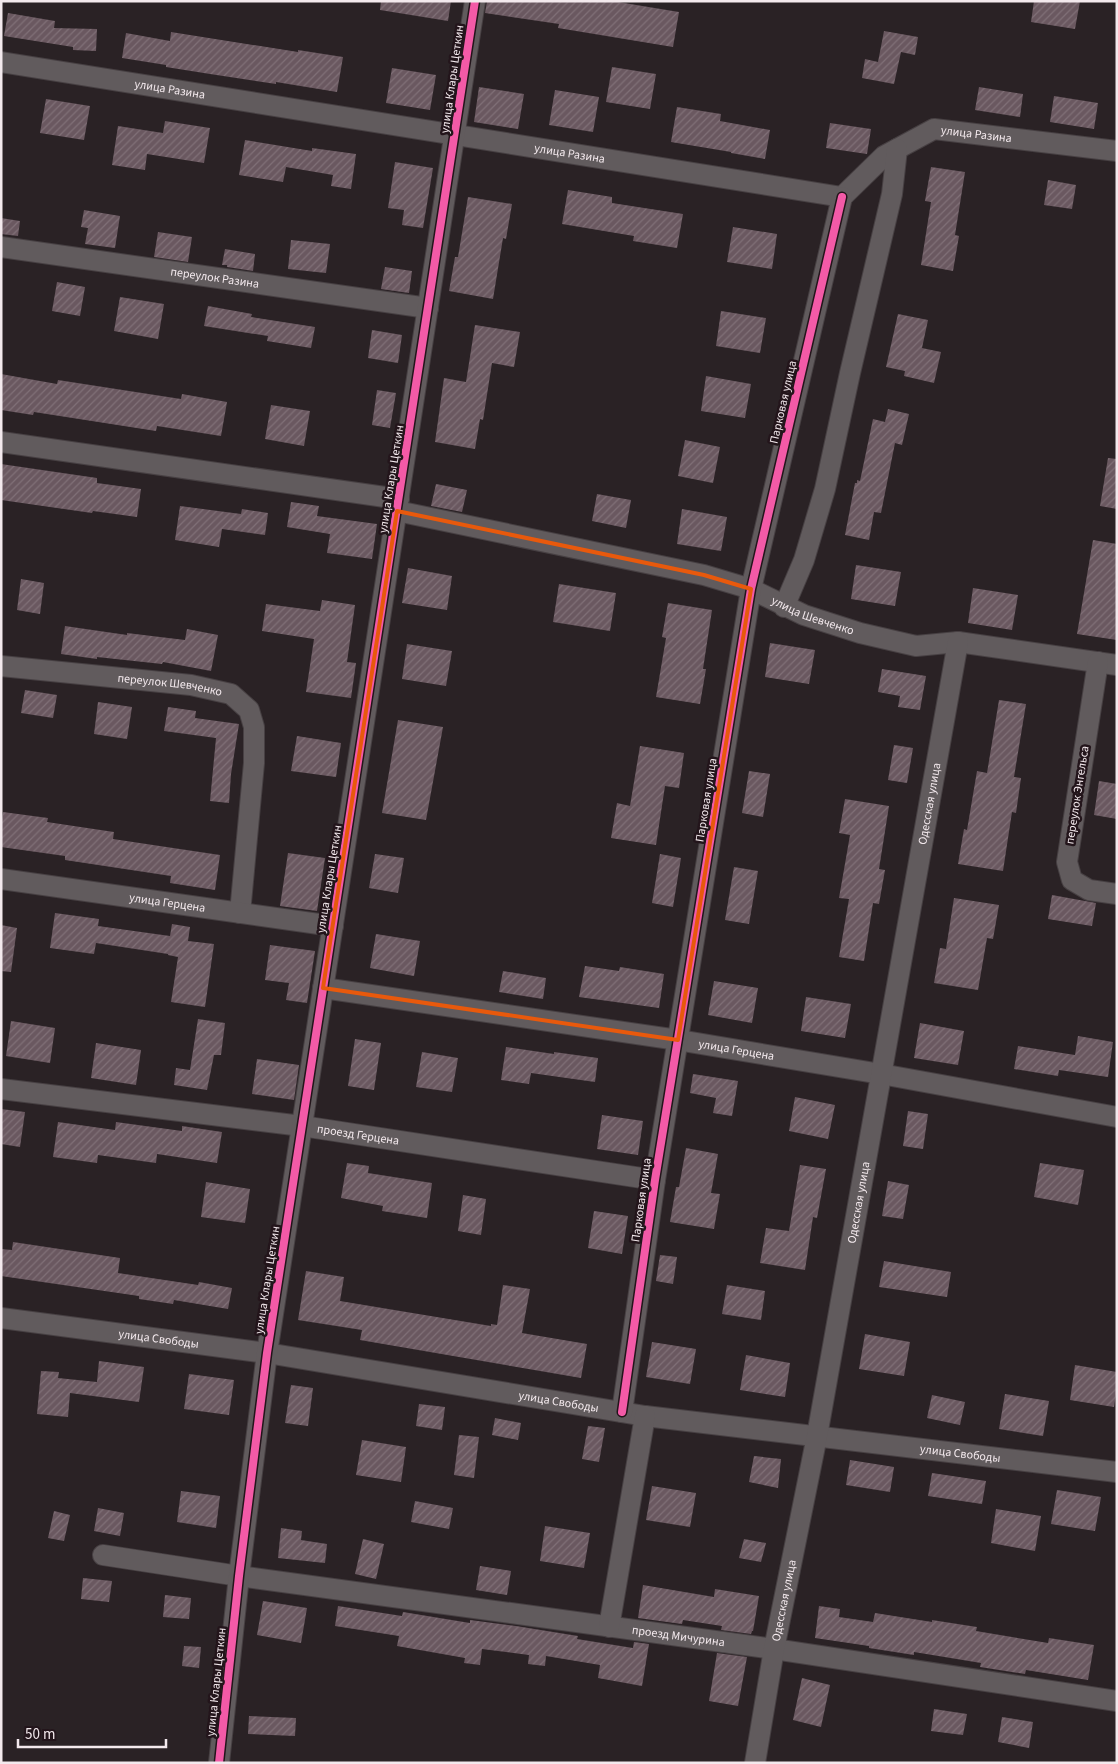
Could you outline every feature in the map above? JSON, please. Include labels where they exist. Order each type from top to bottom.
[{"type":"street","name":"улица Клары Цеткин","points":[[219,1763],[239,1576],[267,1353],[475,1]]},
{"type":"street","name":"улица Разина","points":[[1,62],[842,198],[884,156],[934,129],[1117,151]]},
{"type":"street","points":[[784,606],[804,560],[825,489],[854,354],[892,194],[897,149]]},
{"type":"street","name":"Парковая улица","points":[[622,1412],[655,1180],[751,589],[842,198]]},
{"type":"street","name":"переулок Разина","points":[[1,247],[428,308]]},
{"type":"street","name":"улица Шевченко","points":[[1,442],[398,505],[704,575],[751,589],[804,615],[860,633],[916,646],[958,642],[1107,664]]},
{"type":"street","name":"Одесская улица","points":[[755,1763],[774,1649],[817,1436],[958,642]]},
{"type":"street","name":"переулок Энгельса","points":[[1107,664],[1067,862],[1072,880],[1089,890],[1117,894]]},
{"type":"street","name":"переулок Шевченко","points":[[1,666],[191,686],[231,694],[249,710],[254,727],[254,763],[240,913]]},
{"type":"street","name":"улица Герцена","points":[[1,879],[333,926]]},
{"type":"street","name":"улица Герцена","points":[[323,988],[678,1040],[881,1074],[1117,1117]]},
{"type":"street","name":"проезд Герцена","points":[[1,1089],[302,1126],[655,1180]]},
{"type":"street","name":"улица Свободы","points":[[1,1318],[267,1353],[645,1416],[1117,1472]]},
{"type":"street","points":[[609,1627],[645,1416]]},
{"type":"street","name":"проезд Мичурина","points":[[103,1555],[239,1576],[774,1649],[1117,1701]]},
{"type":"highlighted area","points":[[397,511],[704,575],[751,589],[678,1040],[323,988]]},
{"type":"building","points":[[381,1],[451,1],[448,21],[380,10]]},
{"type":"building","points":[[487,1],[612,1],[679,12],[673,47],[558,28],[559,24],[485,13]]},
{"type":"building","points":[[1034,1],[1080,1],[1075,29],[1031,22]]},
{"type":"building","points":[[8,13],[55,21],[54,28],[97,29],[96,51],[73,50],[73,47],[4,36]]},
{"type":"building","points":[[884,31],[918,37],[915,55],[901,52],[894,84],[862,78],[865,59],[878,62]]},
{"type":"building","points":[[171,32],[298,52],[298,50],[343,57],[337,92],[210,74],[122,58],[126,33],[170,41]]},
{"type":"building","points":[[612,67],[656,74],[650,109],[606,102]]},
{"type":"building","points":[[392,68],[436,75],[430,110],[386,103]]},
{"type":"building","points":[[479,87],[524,94],[518,129],[474,122]]},
{"type":"building","points":[[979,87],[1023,94],[1020,117],[975,110]]},
{"type":"building","points":[[555,90],[599,97],[593,132],[549,125]]},
{"type":"building","points":[[1054,96],[1098,103],[1094,129],[1050,122]]},
{"type":"building","points":[[46,99],[90,106],[84,140],[40,133]]},
{"type":"building","points":[[677,107],[721,114],[720,121],[770,130],[765,159],[671,142]]},
{"type":"building","points":[[165,121],[210,128],[204,163],[147,154],[145,170],[112,165],[118,126],[163,133]]},
{"type":"building","points":[[830,123],[871,129],[867,154],[826,148]]},
{"type":"building","points":[[245,140],[312,151],[312,148],[356,154],[351,189],[331,186],[333,175],[286,167],[283,182],[239,175]]},
{"type":"building","points":[[395,162],[433,168],[423,228],[402,225],[404,210],[388,208]]},
{"type":"building","points":[[931,167],[965,172],[955,235],[959,236],[953,271],[921,265],[931,202],[925,201]]},
{"type":"building","points":[[1048,180],[1076,185],[1072,209],[1044,205]]},
{"type":"building","points":[[568,190],[612,197],[612,203],[683,214],[677,248],[633,241],[634,236],[562,224]]},
{"type":"building","points":[[468,197],[512,204],[506,239],[503,238],[493,299],[449,291],[455,257],[458,257]]},
{"type":"building","points":[[84,210],[120,216],[115,248],[85,244],[88,228],[81,227]]},
{"type":"building","points":[[1,218],[20,221],[18,236],[1,234]]},
{"type":"building","points":[[733,227],[777,234],[772,269],[727,262]]},
{"type":"building","points":[[158,232],[192,237],[188,262],[154,257]]},
{"type":"building","points":[[291,240],[330,244],[326,273],[288,269]]},
{"type":"building","points":[[225,249],[255,254],[253,271],[222,265]]},
{"type":"building","points":[[385,267],[412,271],[409,293],[381,289]]},
{"type":"building","points":[[57,282],[85,287],[80,316],[52,311]]},
{"type":"building","points":[[120,297],[164,304],[158,339],[114,331]]},
{"type":"building","points":[[208,306],[252,314],[251,317],[315,327],[311,348],[267,341],[268,336],[204,326]]},
{"type":"building","points":[[721,311],[766,318],[760,353],[716,346]]},
{"type":"building","points":[[898,314],[928,320],[922,348],[941,352],[934,383],[904,376],[905,371],[886,367]]},
{"type":"building","points":[[475,325],[520,332],[514,367],[492,363],[483,420],[480,419],[475,449],[435,442],[444,378],[466,382]]},
{"type":"building","points":[[372,330],[402,335],[398,363],[368,358]]},
{"type":"building","points":[[1,374],[57,384],[58,380],[181,399],[182,394],[227,402],[221,436],[157,426],[156,431],[34,412],[33,415],[1,410]]},
{"type":"building","points":[[706,376],[751,384],[745,418],[701,411]]},
{"type":"building","points":[[377,390],[396,393],[390,428],[372,425]]},
{"type":"building","points":[[271,405],[310,411],[304,446],[265,439]]},
{"type":"building","points":[[888,409],[909,414],[902,445],[895,443],[881,513],[874,512],[869,540],[845,535],[855,483],[857,483],[857,480],[860,481],[873,419],[885,422]]},
{"type":"building","points":[[685,440],[720,447],[713,483],[678,476]]},
{"type":"building","points":[[1108,458],[1117,459],[1117,509],[1100,506]]},
{"type":"building","points":[[1,464],[97,478],[97,483],[141,489],[137,517],[93,511],[92,513],[1,500]]},
{"type":"building","points":[[436,484],[467,490],[462,512],[431,506]]},
{"type":"building","points":[[597,494],[631,500],[626,528],[592,521]]},
{"type":"building","points":[[291,502],[319,506],[317,516],[377,524],[372,559],[327,553],[330,534],[287,527]]},
{"type":"building","points":[[180,506],[241,514],[242,509],[268,513],[265,535],[222,529],[219,547],[175,540]]},
{"type":"building","points":[[682,509],[727,517],[721,551],[677,544]]},
{"type":"building","points":[[1093,540],[1117,544],[1117,640],[1077,634]]},
{"type":"building","points":[[856,565],[901,572],[895,606],[851,599]]},
{"type":"building","points":[[408,568],[452,576],[447,610],[402,603]]},
{"type":"building","points":[[21,579],[44,583],[40,614],[17,610]]},
{"type":"building","points":[[559,584],[616,593],[610,631],[553,622]]},
{"type":"building","points":[[973,588],[1018,595],[1012,630],[968,623]]},
{"type":"building","points":[[322,600],[355,605],[347,662],[356,663],[351,698],[306,692],[314,639],[262,631],[266,604],[320,611]]},
{"type":"building","points":[[668,603],[712,610],[703,669],[706,669],[700,704],[656,697],[666,638],[662,637]]},
{"type":"building","points":[[65,626],[127,635],[127,633],[185,640],[187,629],[218,635],[211,671],[163,662],[162,664],[97,657],[97,659],[61,654]]},
{"type":"building","points":[[770,643],[815,650],[809,684],[765,677]]},
{"type":"building","points":[[407,644],[452,651],[446,686],[402,679]]},
{"type":"building","points":[[882,669],[926,676],[920,710],[898,707],[900,696],[878,692]]},
{"type":"building","points":[[25,690],[57,695],[53,718],[21,713]]},
{"type":"building","points":[[999,700],[1026,704],[1014,777],[1021,778],[1016,813],[1012,812],[1003,871],[958,864],[964,829],[967,830],[977,771],[987,773]]},
{"type":"building","points":[[98,702],[132,707],[127,739],[94,734]]},
{"type":"building","points":[[168,707],[196,711],[195,718],[239,724],[231,774],[229,803],[210,801],[216,738],[164,731]]},
{"type":"building","points":[[398,720],[443,727],[426,820],[382,813]]},
{"type":"building","points":[[297,736],[341,743],[336,777],[291,771]]},
{"type":"building","points":[[894,745],[913,748],[907,783],[888,780]]},
{"type":"building","points":[[640,746],[684,753],[679,788],[665,786],[656,845],[611,838],[617,803],[630,806]]},
{"type":"building","points":[[749,771],[770,774],[763,817],[742,813]]},
{"type":"building","points":[[1099,781],[1117,784],[1117,819],[1094,815]]},
{"type":"building","points":[[845,799],[889,806],[879,869],[885,870],[879,904],[873,903],[864,961],[839,957],[849,899],[839,898],[850,835],[839,833]]},
{"type":"building","points":[[3,812],[48,818],[47,822],[114,832],[113,839],[220,855],[215,890],[170,883],[171,876],[65,860],[65,856],[1,847]]},
{"type":"building","points":[[288,853],[325,858],[317,911],[280,906]]},
{"type":"building","points":[[375,854],[404,858],[398,893],[369,888]]},
{"type":"building","points":[[660,854],[681,858],[673,907],[652,903]]},
{"type":"building","points":[[734,867],[758,871],[749,924],[725,920]]},
{"type":"building","points":[[1052,895],[1096,903],[1092,926],[1048,919]]},
{"type":"building","points":[[954,898],[999,905],[993,939],[987,938],[978,990],[934,983],[940,948],[946,949]]},
{"type":"building","points":[[55,913],[99,919],[98,926],[170,936],[172,924],[190,927],[188,941],[214,944],[205,1007],[171,1002],[178,957],[96,943],[94,954],[50,948]]},
{"type":"building","points":[[1,925],[17,928],[11,972],[1,971]]},
{"type":"building","points":[[376,934],[420,941],[414,976],[370,968]]},
{"type":"building","points":[[270,945],[315,951],[307,1003],[286,1000],[289,983],[265,980]]},
{"type":"building","points":[[585,966],[619,971],[620,967],[664,974],[659,1008],[579,997]]},
{"type":"building","points":[[503,971],[546,978],[543,999],[499,992]]},
{"type":"building","points":[[714,981],[758,988],[752,1023],[708,1015]]},
{"type":"building","points":[[806,997],[851,1004],[845,1038],[801,1031]]},
{"type":"building","points":[[198,1019],[225,1023],[221,1055],[214,1055],[207,1090],[174,1085],[176,1068],[190,1070]]},
{"type":"building","points":[[11,1021],[55,1028],[50,1063],[6,1056]]},
{"type":"building","points":[[920,1023],[964,1031],[958,1065],[914,1058]]},
{"type":"building","points":[[1078,1036],[1113,1042],[1108,1077],[1059,1070],[1058,1076],[1014,1069],[1018,1046],[1075,1055]]},
{"type":"building","points":[[355,1039],[381,1043],[374,1090],[348,1086]]},
{"type":"building","points":[[96,1043],[141,1050],[136,1085],[91,1078]]},
{"type":"building","points":[[506,1047],[598,1058],[595,1082],[531,1073],[529,1084],[501,1080]]},
{"type":"building","points":[[422,1052],[458,1058],[452,1092],[416,1087]]},
{"type":"building","points":[[257,1059],[299,1065],[294,1100],[252,1094]]},
{"type":"building","points":[[693,1074],[738,1081],[732,1116],[713,1113],[716,1098],[690,1093]]},
{"type":"building","points":[[795,1097],[835,1105],[828,1139],[789,1131]]},
{"type":"building","points":[[1,1109],[25,1112],[20,1147],[1,1144]]},
{"type":"building","points":[[908,1111],[928,1114],[923,1149],[903,1146]]},
{"type":"building","points":[[602,1115],[643,1121],[638,1155],[597,1149]]},
{"type":"building","points":[[58,1122],[115,1130],[116,1122],[182,1131],[182,1126],[222,1132],[217,1163],[157,1154],[156,1163],[98,1155],[97,1163],[53,1157]]},
{"type":"building","points":[[686,1148],[718,1154],[711,1193],[720,1194],[714,1229],[670,1222],[676,1187],[679,1187]]},
{"type":"building","points":[[347,1163],[369,1166],[368,1173],[432,1183],[427,1218],[382,1211],[383,1206],[341,1198]]},
{"type":"building","points":[[1040,1163],[1084,1170],[1078,1205],[1034,1197]]},
{"type":"building","points":[[800,1165],[826,1169],[817,1218],[813,1217],[805,1270],[760,1263],[766,1228],[789,1231]]},
{"type":"building","points":[[888,1181],[909,1185],[903,1219],[882,1216]]},
{"type":"building","points":[[206,1182],[250,1189],[245,1223],[201,1217]]},
{"type":"building","points":[[463,1195],[486,1199],[481,1235],[458,1231]]},
{"type":"building","points":[[594,1211],[628,1216],[622,1254],[588,1248]]},
{"type":"building","points":[[13,1242],[120,1258],[118,1273],[198,1285],[199,1282],[232,1288],[228,1309],[174,1300],[173,1304],[139,1299],[139,1296],[1,1276],[1,1249],[12,1250]]},
{"type":"building","points":[[660,1255],[677,1257],[673,1284],[656,1281]]},
{"type":"building","points":[[884,1261],[951,1272],[947,1297],[879,1287]]},
{"type":"building","points":[[306,1271],[344,1277],[340,1301],[491,1326],[491,1324],[497,1325],[503,1285],[530,1289],[522,1333],[587,1344],[581,1378],[360,1340],[362,1330],[298,1320]]},
{"type":"building","points":[[727,1285],[765,1291],[761,1320],[722,1314]]},
{"type":"building","points":[[865,1334],[910,1342],[904,1376],[859,1369]]},
{"type":"building","points":[[652,1342],[696,1349],[690,1384],[646,1377]]},
{"type":"building","points":[[746,1355],[790,1363],[785,1397],[740,1390]]},
{"type":"building","points":[[99,1361],[144,1367],[139,1402],[70,1393],[68,1417],[37,1414],[41,1371],[59,1372],[58,1378],[97,1382]]},
{"type":"building","points":[[1075,1365],[1117,1372],[1114,1407],[1070,1400]]},
{"type":"building","points":[[189,1374],[234,1380],[229,1415],[184,1409]]},
{"type":"building","points":[[291,1385],[313,1388],[308,1426],[285,1423]]},
{"type":"building","points":[[1005,1394],[1049,1401],[1043,1436],[999,1429]]},
{"type":"building","points":[[932,1395],[965,1402],[960,1425],[927,1418]]},
{"type":"building","points":[[419,1404],[445,1407],[442,1430],[416,1426]]},
{"type":"building","points":[[495,1418],[521,1423],[518,1440],[492,1435]]},
{"type":"building","points":[[588,1426],[605,1428],[599,1462],[582,1459]]},
{"type":"building","points":[[459,1435],[479,1437],[474,1478],[454,1475]]},
{"type":"building","points":[[362,1440],[406,1447],[401,1482],[356,1475]]},
{"type":"building","points":[[754,1456],[781,1459],[778,1488],[749,1482]]},
{"type":"building","points":[[850,1460],[894,1467],[890,1492],[846,1485]]},
{"type":"building","points":[[932,1473],[986,1481],[982,1504],[928,1496]]},
{"type":"building","points":[[652,1486],[696,1493],[690,1527],[646,1520]]},
{"type":"building","points":[[1057,1490],[1101,1497],[1095,1531],[1051,1524]]},
{"type":"building","points":[[181,1491],[220,1496],[216,1528],[177,1522]]},
{"type":"building","points":[[415,1501],[453,1508],[449,1529],[411,1522]]},
{"type":"building","points":[[98,1508],[124,1513],[120,1536],[94,1531]]},
{"type":"building","points":[[996,1509],[1041,1516],[1035,1551],[991,1543]]},
{"type":"building","points":[[54,1511],[70,1515],[64,1541],[48,1538]]},
{"type":"building","points":[[545,1526],[590,1533],[584,1568],[540,1561]]},
{"type":"building","points":[[281,1528],[302,1531],[301,1540],[327,1544],[325,1563],[278,1558]]},
{"type":"building","points":[[363,1539],[384,1544],[376,1579],[355,1574]]},
{"type":"building","points":[[744,1539],[766,1543],[761,1562],[739,1558]]},
{"type":"building","points":[[480,1566],[511,1571],[507,1595],[476,1590]]},
{"type":"building","points":[[83,1578],[112,1581],[109,1602],[81,1599]]},
{"type":"building","points":[[643,1585],[714,1597],[715,1589],[759,1596],[753,1631],[751,1634],[721,1630],[722,1626],[683,1620],[682,1624],[638,1618]]},
{"type":"building","points":[[165,1595],[191,1598],[189,1619],[163,1617]]},
{"type":"building","points":[[263,1601],[307,1608],[301,1643],[257,1635]]},
{"type":"building","points":[[338,1606],[402,1616],[403,1612],[470,1623],[470,1620],[516,1626],[578,1636],[577,1639],[633,1648],[634,1642],[649,1644],[642,1686],[598,1678],[600,1665],[546,1656],[545,1666],[528,1664],[529,1655],[482,1649],[480,1665],[464,1663],[465,1658],[397,1646],[399,1636],[335,1626]]},
{"type":"building","points":[[819,1606],[840,1609],[839,1617],[873,1622],[875,1613],[977,1627],[976,1631],[1048,1643],[1049,1638],[1094,1645],[1088,1680],[1026,1670],[1025,1674],[980,1667],[981,1663],[914,1652],[914,1655],[815,1638]]},
{"type":"building","points":[[184,1646],[201,1647],[199,1668],[182,1666]]},
{"type":"building","points":[[717,1653],[747,1657],[738,1706],[709,1701]]},
{"type":"building","points":[[802,1678],[830,1685],[821,1727],[793,1720]]},
{"type":"building","points":[[934,1709],[967,1714],[963,1735],[931,1731]]},
{"type":"building","points":[[249,1716],[296,1718],[295,1736],[248,1734]]},
{"type":"building","points":[[1002,1717],[1033,1722],[1029,1748],[998,1742]]},
{"type":"cycle path","points":[[219,1763],[239,1576],[267,1353],[475,1]]},
{"type":"cycle path","points":[[622,1412],[655,1180],[751,589],[842,197]]}]
